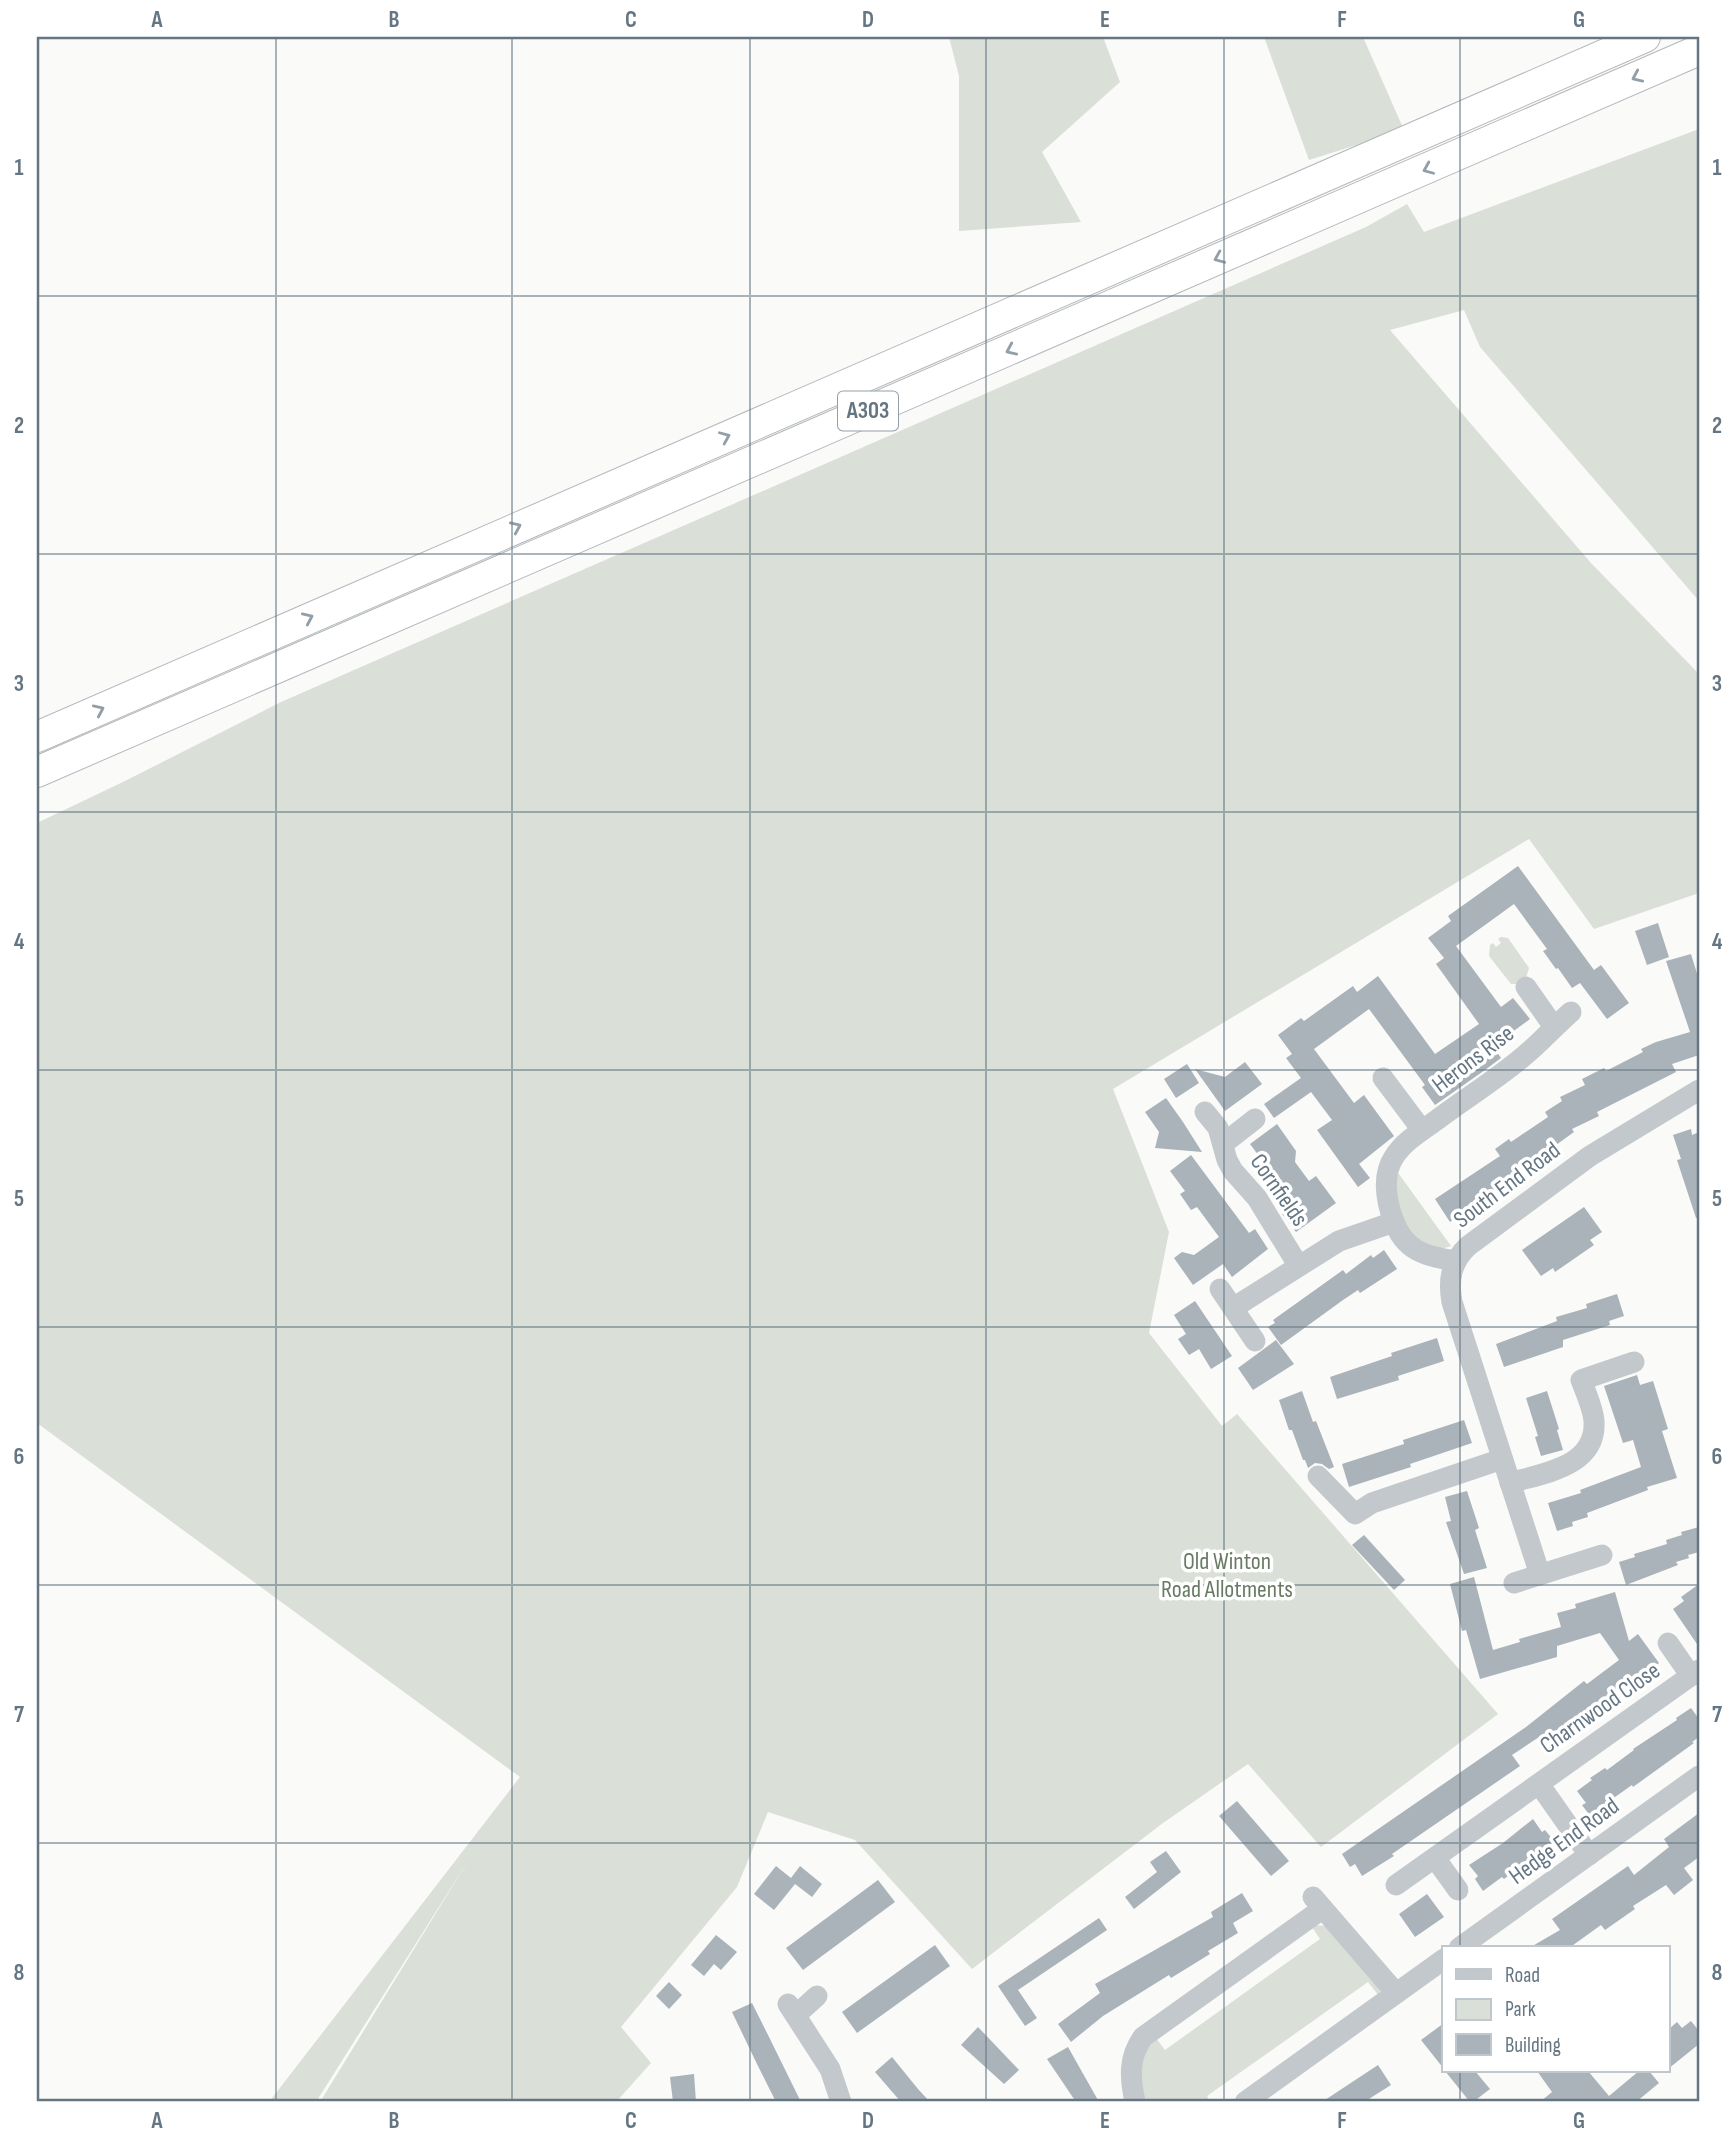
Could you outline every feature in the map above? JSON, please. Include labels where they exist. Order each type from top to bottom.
[{"type":"highway","name":"A303","points":[[37,737],[1645,37]]},
{"type":"highway","name":"A303","points":[[37,772],[1699,50]]},
{"type":"street","name":"Herons Rise","points":[[1526,987],[1554,1027]]},
{"type":"street","name":"Herons Rise","points":[[1455,1261],[1419,1253],[1410,1246],[1394,1222],[1386,1185],[1389,1166],[1402,1147],[1422,1130],[1524,1056],[1572,1012]]},
{"type":"street","name":"Herons Rise","points":[[1383,1079],[1422,1130]]},
{"type":"street","name":"South End Road","points":[[1540,1574],[1452,1302],[1450,1278],[1455,1261],[1468,1246],[1558,1178],[1699,1090]]},
{"type":"street","name":"Cornfields","points":[[1205,1112],[1218,1128],[1233,1171],[1257,1198],[1298,1265]]},
{"type":"street","name":"Cornfields","points":[[1223,1144],[1255,1119]]},
{"type":"street","name":"Cornfields","points":[[1233,1307],[1339,1241],[1394,1222]]},
{"type":"street","points":[[1220,1289],[1255,1341]]},
{"type":"street","points":[[1510,1483],[1564,1467],[1579,1459],[1588,1447],[1594,1424],[1581,1380],[1634,1362]]},
{"type":"street","points":[[1318,1476],[1362,1522],[1372,1503],[1502,1459]]},
{"type":"street","points":[[1514,1583],[1602,1556]]},
{"type":"street","name":"Charnwood Close","points":[[1396,1885],[1695,1673],[1668,1643]]},
{"type":"street","name":"Hedge End Road","points":[[1462,1946],[1699,1776]]},
{"type":"street","name":"Charnwood Close","points":[[1539,1784],[1589,1855]]},
{"type":"street","points":[[1434,1858],[1458,1890]]},
{"type":"street","points":[[1135,2102],[1130,2068],[1134,2052],[1143,2037],[1318,1903],[1396,1993]]},
{"type":"street","points":[[1245,2102],[1442,1960]]},
{"type":"street","points":[[817,1996],[792,2009],[830,2069],[841,2102]]},
{"type":"green space","points":[[949,37],[1103,37],[1120,82],[1042,152],[1081,222],[959,231],[959,76]]},
{"type":"green space","points":[[1264,37],[1363,37],[1404,130],[1309,160]]},
{"type":"green space","name":"Old Winton Road Allotments","points":[[1699,129],[1699,601],[1480,347],[1464,310],[1390,330],[1591,563],[1699,674],[1699,893],[1594,929],[1529,839],[1113,1089],[1169,1232],[1149,1333],[1222,1426],[1237,1414],[1498,1714],[1321,1847],[1248,1764],[1163,1823],[972,1969],[855,1840],[768,1812],[737,1887],[621,2027],[651,2063],[616,2102],[320,2102],[471,1856],[316,2102],[269,2102],[520,1777],[37,1423],[37,823],[281,702],[1366,227],[1407,204],[1424,232]]},
{"type":"green space","points":[[1508,938],[1529,968],[1526,978],[1517,984],[1511,984],[1489,956],[1490,945],[1493,943],[1496,947],[1501,943],[1498,939]]},
{"type":"green space","points":[[1396,1170],[1451,1246],[1432,1247],[1409,1230],[1397,1204]]},
{"type":"green space","points":[[1326,1926],[1381,1989],[1379,1996],[1368,1982],[1207,2096],[1210,2102],[1145,2102],[1141,2096],[1138,2058],[1156,2038],[1165,2050],[1320,1939],[1312,1927]]},
{"type":"building","points":[[1518,866],[1594,970],[1601,965],[1629,1003],[1607,1019],[1580,983],[1572,988],[1558,968],[1556,969],[1543,951],[1547,949],[1514,904],[1456,946],[1501,1007],[1513,998],[1530,1019],[1493,1046],[1501,1058],[1485,1070],[1435,1105],[1422,1087],[1425,1085],[1369,1009],[1314,1049],[1354,1103],[1364,1095],[1394,1136],[1359,1164],[1370,1178],[1358,1187],[1317,1130],[1332,1120],[1311,1092],[1274,1118],[1264,1104],[1301,1078],[1286,1058],[1292,1054],[1278,1035],[1301,1018],[1304,1021],[1353,986],[1357,992],[1378,976],[1435,1054],[1479,1024],[1436,964],[1444,958],[1428,938],[1451,921],[1448,916]]},
{"type":"building","points":[[1658,923],[1669,957],[1647,965],[1635,931]]},
{"type":"building","points":[[1691,954],[1699,980],[1699,1055],[1672,1064],[1676,1072],[1597,1112],[1599,1116],[1572,1129],[1574,1132],[1450,1222],[1435,1199],[1500,1156],[1495,1149],[1509,1139],[1511,1142],[1548,1117],[1545,1112],[1562,1101],[1560,1097],[1585,1085],[1582,1079],[1604,1068],[1606,1071],[1643,1052],[1641,1049],[1656,1042],[1690,1032],[1666,961]]},
{"type":"building","points":[[1245,1062],[1262,1084],[1225,1111],[1195,1069],[1225,1077]]},
{"type":"building","points":[[1187,1064],[1199,1083],[1176,1098],[1164,1079]]},
{"type":"building","points":[[1166,1098],[1202,1152],[1155,1148],[1159,1132],[1145,1112]]},
{"type":"building","points":[[1277,1124],[1296,1151],[1295,1162],[1309,1181],[1316,1176],[1336,1203],[1296,1232],[1282,1214],[1295,1205],[1250,1144]]},
{"type":"building","points":[[1691,1129],[1692,1135],[1699,1132],[1699,1218],[1696,1218],[1677,1160],[1681,1159],[1673,1135]]},
{"type":"building","points":[[1191,1155],[1249,1233],[1255,1229],[1268,1249],[1232,1277],[1223,1264],[1193,1285],[1174,1258],[1182,1252],[1194,1255],[1219,1237],[1197,1207],[1191,1210],[1180,1194],[1185,1191],[1170,1171]]},
{"type":"building","points":[[1584,1207],[1602,1232],[1590,1240],[1594,1245],[1555,1272],[1553,1268],[1541,1276],[1522,1250]]},
{"type":"building","points":[[1384,1250],[1397,1269],[1360,1293],[1358,1290],[1281,1345],[1268,1327],[1275,1323],[1273,1320],[1343,1270],[1346,1274],[1371,1255],[1373,1258]]},
{"type":"building","points":[[1617,1294],[1624,1316],[1609,1321],[1610,1325],[1563,1340],[1563,1347],[1504,1367],[1496,1344],[1557,1321],[1556,1317],[1587,1308],[1586,1304]]},
{"type":"building","points":[[1195,1301],[1232,1356],[1211,1369],[1199,1349],[1189,1355],[1178,1339],[1186,1334],[1174,1315]]},
{"type":"building","points":[[1437,1338],[1444,1361],[1398,1376],[1399,1380],[1337,1399],[1330,1377]]},
{"type":"building","points":[[1276,1340],[1294,1364],[1253,1390],[1238,1368]]},
{"type":"building","points":[[1637,1375],[1640,1385],[1653,1381],[1668,1429],[1662,1431],[1677,1478],[1647,1487],[1648,1490],[1587,1513],[1588,1517],[1572,1522],[1573,1526],[1557,1531],[1548,1503],[1581,1493],[1580,1490],[1641,1467],[1633,1440],[1623,1443],[1604,1386]]},
{"type":"building","points":[[1302,1391],[1334,1467],[1329,1469],[1315,1463],[1308,1468],[1292,1430],[1289,1430],[1279,1400]]},
{"type":"building","points":[[1547,1391],[1563,1450],[1541,1456],[1535,1437],[1538,1436],[1526,1398]]},
{"type":"building","points":[[1464,1420],[1472,1443],[1349,1487],[1342,1464],[1404,1444],[1403,1440]]},
{"type":"building","points":[[1467,1491],[1479,1528],[1475,1530],[1487,1568],[1464,1574],[1446,1522],[1451,1521],[1445,1497]]},
{"type":"building","points":[[1699,1527],[1699,1552],[1676,1562],[1678,1565],[1626,1585],[1619,1562],[1635,1557],[1634,1554],[1667,1544],[1666,1540],[1682,1535],[1681,1532]]},
{"type":"building","points":[[1364,1535],[1405,1580],[1394,1590],[1352,1545]]},
{"type":"building","points":[[1474,1577],[1493,1650],[1561,1627],[1557,1613],[1576,1608],[1575,1604],[1615,1592],[1629,1641],[1638,1634],[1659,1663],[1647,1673],[1650,1676],[1638,1685],[1636,1682],[1603,1706],[1601,1703],[1546,1748],[1539,1737],[1512,1755],[1520,1766],[1362,1876],[1355,1864],[1350,1867],[1342,1854],[1526,1727],[1584,1681],[1587,1684],[1619,1660],[1600,1633],[1557,1646],[1557,1657],[1480,1679],[1466,1630],[1462,1631],[1450,1584]]},
{"type":"building","points":[[1699,1584],[1699,1647],[1673,1609],[1684,1601],[1681,1597]]},
{"type":"building","points":[[1691,1708],[1699,1719],[1699,1737],[1692,1742],[1694,1743],[1608,1802],[1609,1805],[1591,1817],[1582,1805],[1586,1803],[1577,1791],[1592,1780],[1590,1778],[1605,1768],[1607,1770]]},
{"type":"building","points":[[1237,1801],[1289,1861],[1271,1876],[1219,1816]]},
{"type":"building","points":[[1699,1813],[1699,1857],[1684,1868],[1693,1880],[1674,1895],[1666,1885],[1633,1906],[1635,1909],[1605,1930],[1601,1925],[1572,1946],[1532,1946],[1560,1930],[1552,1919],[1628,1866],[1634,1875],[1669,1847],[1664,1839]]},
{"type":"building","points":[[1533,1819],[1542,1832],[1545,1830],[1554,1841],[1504,1879],[1502,1877],[1483,1891],[1475,1879],[1478,1876],[1469,1865]]},
{"type":"building","points":[[1166,1851],[1181,1872],[1134,1909],[1125,1897],[1157,1872],[1150,1862]]},
{"type":"building","points":[[776,1866],[791,1878],[800,1866],[822,1884],[812,1897],[795,1884],[774,1910],[754,1894]]},
{"type":"building","points":[[878,1880],[895,1902],[803,1970],[786,1948]]},
{"type":"building","points":[[1242,1893],[1253,1911],[1233,1923],[1238,1933],[1171,1978],[1169,1975],[1103,2016],[1071,2042],[1058,2024],[1100,1993],[1095,1984],[1213,1917],[1211,1912]]},
{"type":"building","points":[[1427,1894],[1444,1917],[1415,1937],[1399,1914]]},
{"type":"building","points":[[1099,1918],[1107,1930],[1018,1990],[1037,2018],[1025,2026],[998,1986]]},
{"type":"building","points":[[716,1935],[737,1952],[721,1970],[714,1964],[704,1976],[691,1965]]},
{"type":"building","points":[[935,1945],[950,1966],[857,2033],[842,2012]]},
{"type":"building","points":[[669,1982],[682,1995],[669,2009],[656,1996]]},
{"type":"building","points":[[752,2003],[801,2102],[776,2102],[757,2064],[732,2012]]},
{"type":"building","points":[[1691,2021],[1699,2031],[1699,2044],[1670,2067],[1670,2028],[1677,2022],[1682,2028]]},
{"type":"building","points":[[1442,2024],[1442,2066],[1421,2040]]},
{"type":"building","points":[[978,2027],[1019,2070],[1004,2084],[961,2045]]},
{"type":"building","points":[[1068,2047],[1099,2102],[1076,2102],[1047,2059]]},
{"type":"building","points":[[892,2057],[930,2102],[901,2102],[875,2072]]},
{"type":"building","points":[[1378,2065],[1391,2085],[1364,2102],[1322,2102]]},
{"type":"building","points":[[1446,2072],[1476,2072],[1490,2089],[1470,2102]]},
{"type":"building","points":[[1538,2072],[1589,2072],[1609,2096],[1638,2072],[1650,2072],[1659,2083],[1636,2102],[1540,2102],[1552,2092]]},
{"type":"building","points":[[694,2074],[696,2102],[673,2102],[670,2077]]}]
